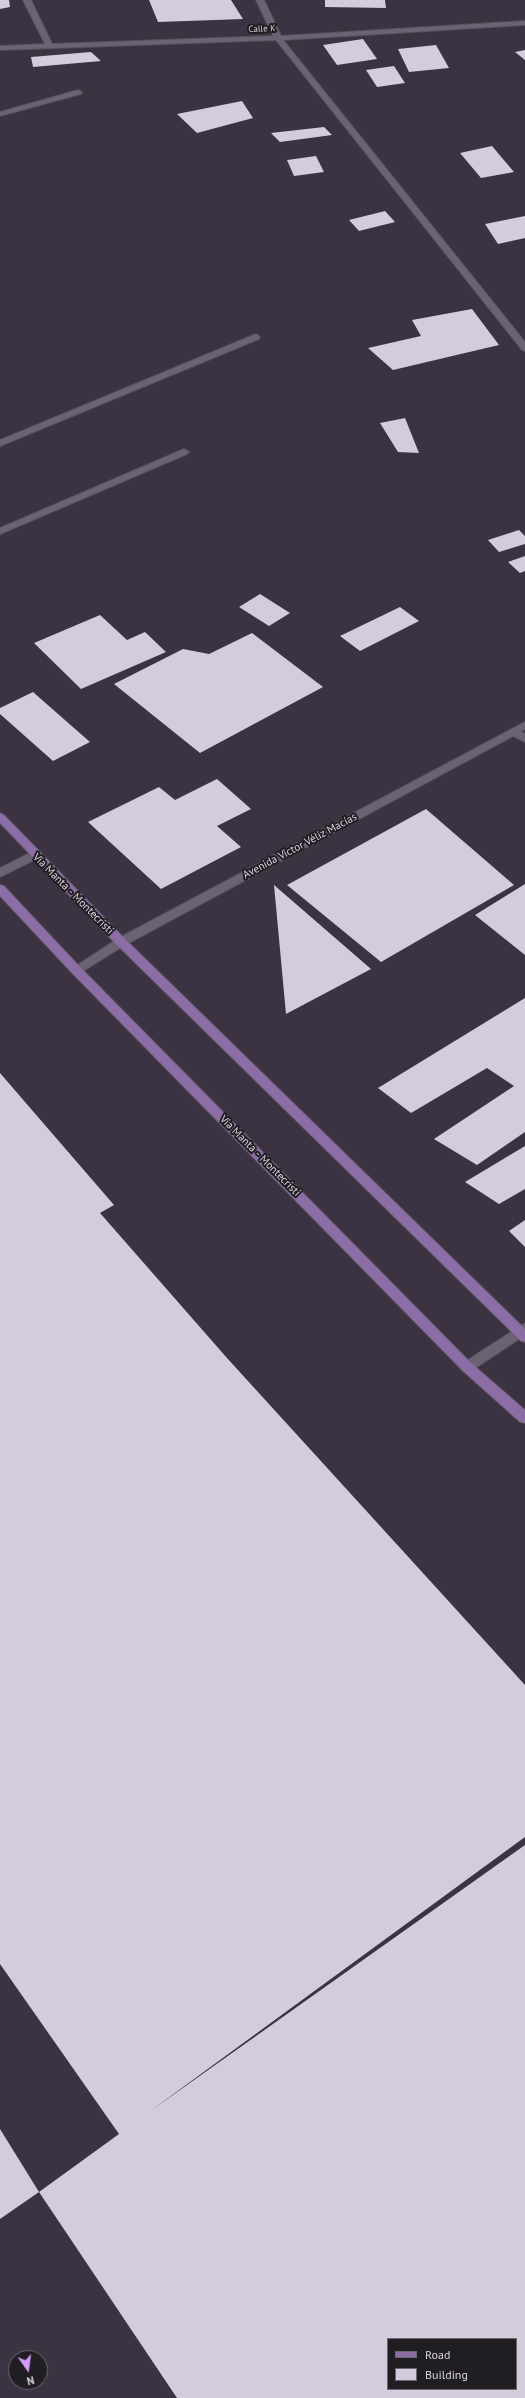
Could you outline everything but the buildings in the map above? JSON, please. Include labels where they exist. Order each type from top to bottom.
[{"type":"main road","name":"Vía Manta - Montecristi","points":[[0,817],[34,855],[121,942],[523,1332]]},
{"type":"main road","name":"Vía Manta - Montecristi","points":[[0,889],[76,970],[467,1366],[525,1418]]},
{"type":"street","points":[[27,0],[50,47]]},
{"type":"street","points":[[260,0],[278,38],[525,348]]},
{"type":"street","name":"Calle K","points":[[0,48],[278,38],[525,23]]},
{"type":"street","points":[[0,114],[78,92]]},
{"type":"street","points":[[0,443],[256,337]]},
{"type":"street","points":[[0,531],[184,452]]},
{"type":"street","name":"Avenida Víctor Véliz Macías","points":[[76,970],[121,942],[525,725]]},
{"type":"street","points":[[514,731],[525,739]]},
{"type":"street","points":[[0,874],[34,855]]},
{"type":"street","points":[[467,1366],[523,1332]]}]
